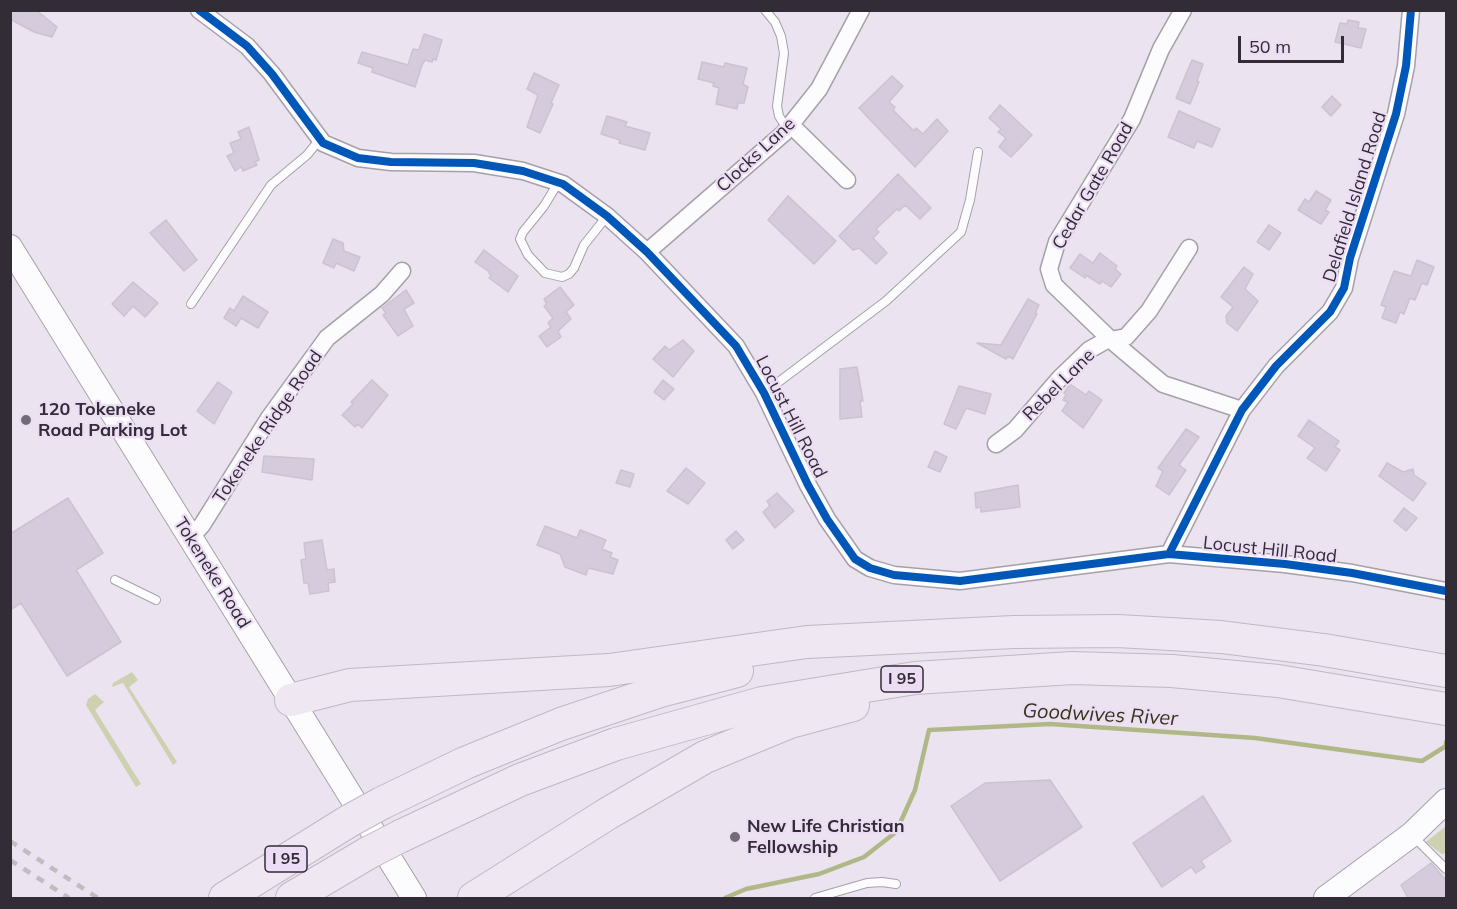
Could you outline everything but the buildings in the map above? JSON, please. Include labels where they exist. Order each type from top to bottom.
[{"type":"highway","name":"I 95","points":[[225,898],[382,803],[522,739],[610,707],[699,680],[799,657],[861,647],[1014,632],[1118,631],[1221,637],[1440,670]]},
{"type":"highway","points":[[291,700],[350,685],[647,666],[807,642],[1014,632]]},
{"type":"highway","points":[[474,898],[663,780],[705,757],[758,734],[811,716],[854,705],[1072,668]]},
{"type":"highway","name":"I 95","points":[[292,898],[401,836],[472,801],[567,762],[713,715],[813,693],[904,679],[965,673],[1072,668],[1227,675],[1327,688],[1436,707]]},
{"type":"main road","name":"Tokeneke Road","points":[[10,247],[413,898]]},
{"type":"main road","points":[[1340,892],[1411,835],[1446,801]]},
{"type":"street","name":"Locust Hill Road","points":[[198,10],[247,46],[272,74],[322,143],[358,158],[391,162],[474,163],[523,171],[558,183],[608,216],[647,252],[736,346],[764,393],[827,519],[855,559],[870,568],[894,575],[960,581],[1169,554],[1319,569],[1446,591]]},
{"type":"street","name":"Clocks Lane","points":[[647,252],[789,127],[819,89],[861,10]]},
{"type":"street","name":"Cedar Gate Road","points":[[1183,10],[1161,50],[1132,119],[1057,242],[1049,269],[1054,285],[1112,341],[1163,384],[1242,410]]},
{"type":"street","name":"Delafield Island Road","points":[[1169,554],[1242,410],[1276,366],[1330,312],[1344,288],[1350,258],[1396,114],[1406,66],[1412,10]]},
{"type":"street","points":[[789,127],[848,180]]},
{"type":"street","name":"Rebel Lane","points":[[996,444],[1015,430],[1059,378],[1089,350],[1105,341],[1126,337],[1149,311],[1189,248]]},
{"type":"street","name":"Tokeneke Ridge Road","points":[[190,538],[202,525],[269,418],[327,338],[382,294],[402,271]]},
{"type":"lane","points":[[765,10],[776,21],[781,36],[784,52],[777,106],[779,116],[789,127]]},
{"type":"lane","points":[[191,304],[270,185],[307,155],[320,139]]},
{"type":"lane","points":[[764,393],[886,301],[961,232],[970,200],[978,152]]},
{"type":"lane","points":[[558,183],[520,239],[528,255],[545,273],[562,277],[569,274],[584,245],[608,216]]},
{"type":"lane","points":[[115,580],[156,600]]},
{"type":"lane","points":[[1411,835],[1446,869]]},
{"type":"lane","points":[[815,898],[867,884],[882,882],[896,884]]},
{"type":"green space","points":[[132,672],[138,680],[129,687],[177,762],[173,765],[123,683],[112,687],[113,683]]},
{"type":"green space","points":[[95,694],[104,702],[95,710],[141,784],[136,787],[86,705],[88,699]]},
{"type":"green space","points":[[1446,826],[1446,853],[1442,854],[1426,842]]},
{"type":"waterway","name":"Goodwives River","points":[[725,898],[746,889],[819,874],[864,857],[896,832],[915,790],[929,730],[1050,724],[1255,738],[1422,761],[1446,746],[1446,742]]},
{"type":"railway","points":[[10,841],[98,898]]},
{"type":"railway","points":[[10,860],[69,898]]},
{"type":"cycle path","points":[[199,10],[247,46],[272,74],[323,143],[358,158],[391,162],[474,163],[523,171],[563,184],[607,216],[647,252],[736,346],[764,393],[827,519],[855,559],[870,568],[894,575],[960,581],[1169,554],[1285,564],[1352,573],[1446,591]]},
{"type":"cycle path","points":[[1169,554],[1242,410],[1276,366],[1330,312],[1344,288],[1350,258],[1396,114],[1406,66],[1411,10]]},
{"type":"place","name":"120 Tokeneke Road Parking Lot","points":[[26,420]]},
{"type":"place","name":"New Life Christian Fellowship","points":[[735,837]]}]
